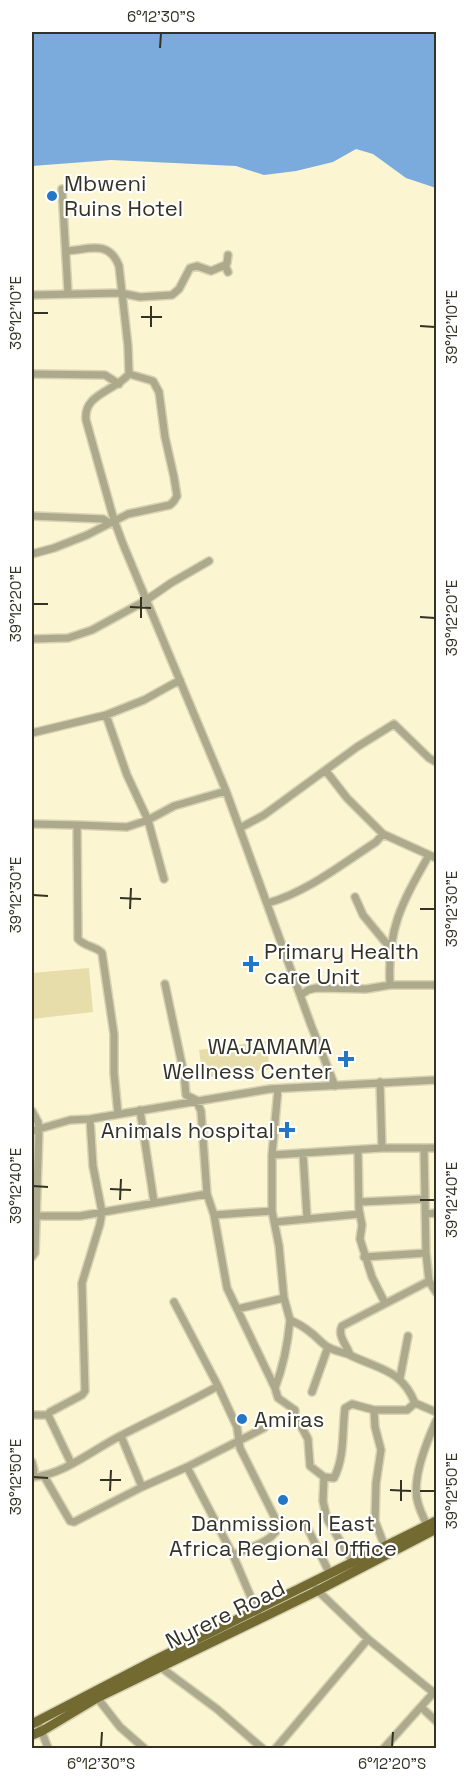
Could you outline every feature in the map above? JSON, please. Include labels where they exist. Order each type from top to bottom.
[{"type":"main road","name":"Nyrere Road","points":[[32,1735],[37,1726],[95,1695],[431,1529],[436,1521]]},
{"type":"main road","name":"Nyrere Road","points":[[315,1587],[330,1574],[385,1547],[431,1529]]},
{"type":"street","points":[[62,189],[68,293]]},
{"type":"street","points":[[66,251],[102,248],[116,258],[119,266],[129,374]]},
{"type":"street","points":[[32,295],[121,293],[140,297],[172,295],[179,290],[190,268],[197,266],[211,271],[226,269],[228,255]]},
{"type":"street","points":[[32,374],[105,375],[118,384]]},
{"type":"street","points":[[129,374],[87,406],[86,415],[111,522],[226,791],[335,1086]]},
{"type":"street","points":[[32,554],[87,535],[135,512],[170,505],[177,496],[158,388],[153,381],[129,374]]},
{"type":"street","points":[[32,516],[103,519],[111,522]]},
{"type":"street","points":[[32,639],[74,637],[92,630],[145,601],[171,582],[209,561]]},
{"type":"street","points":[[32,733],[106,715],[144,700],[180,680]]},
{"type":"street","points":[[106,715],[127,775],[148,820],[164,879]]},
{"type":"street","points":[[240,828],[264,815],[357,747],[394,724],[436,762]]},
{"type":"street","points":[[326,771],[347,798],[383,834],[436,858]]},
{"type":"street","points":[[32,824],[100,825],[120,828],[148,820],[174,806],[226,791]]},
{"type":"street","points":[[78,825],[78,939],[83,945],[102,953],[114,1034],[114,1073],[118,1114]]},
{"type":"street","points":[[268,903],[282,899],[310,885],[376,842],[383,834]]},
{"type":"street","points":[[390,985],[390,948],[401,905],[429,855]]},
{"type":"street","points":[[355,897],[363,915],[390,948]]},
{"type":"street","points":[[165,984],[184,1074],[186,1095],[196,1100],[201,1111],[207,1194],[214,1215],[227,1288],[278,1398],[295,1410],[295,1415],[308,1439],[310,1466],[324,1477],[334,1478],[343,1446],[345,1408],[352,1404],[374,1410],[407,1410],[415,1403]]},
{"type":"street","points":[[301,995],[316,988],[366,989],[390,985],[436,985]]},
{"type":"street","points":[[35,1130],[70,1120],[90,1119],[196,1100],[278,1089],[436,1080]]},
{"type":"street","points":[[380,1082],[382,1148]]},
{"type":"street","points":[[275,1388],[289,1336],[290,1320],[284,1299],[272,1210],[272,1155],[278,1089]]},
{"type":"street","points":[[140,1110],[154,1202]]},
{"type":"street","points":[[32,1111],[38,1122],[35,1130],[37,1216],[35,1253],[32,1257]]},
{"type":"street","points":[[48,1415],[85,1391],[82,1282],[102,1212],[93,1166],[90,1119]]},
{"type":"street","points":[[272,1155],[382,1148],[436,1148]]},
{"type":"street","points":[[424,1148],[426,1252],[429,1281],[436,1292]]},
{"type":"street","points":[[358,1150],[360,1202],[358,1210],[362,1225],[360,1239],[364,1257],[385,1303]]},
{"type":"street","points":[[303,1153],[308,1218]]},
{"type":"street","points":[[37,1216],[80,1216],[207,1194]]},
{"type":"street","points":[[360,1202],[425,1199]]},
{"type":"street","points":[[214,1215],[272,1210]]},
{"type":"street","points":[[426,1214],[436,1213]]},
{"type":"street","points":[[275,1222],[360,1214]]},
{"type":"street","points":[[364,1257],[426,1252]]},
{"type":"street","points":[[350,1355],[340,1335],[342,1326],[429,1281]]},
{"type":"street","points":[[237,1309],[284,1299]]},
{"type":"street","points":[[174,1302],[218,1386],[237,1427],[240,1448],[279,1527]]},
{"type":"street","points":[[290,1320],[309,1330],[328,1347],[400,1378],[415,1403],[436,1412]]},
{"type":"street","points":[[400,1378],[408,1336]]},
{"type":"street","points":[[312,1392],[328,1347]]},
{"type":"street","points":[[32,1462],[34,1470],[32,1478],[44,1476],[170,1413],[218,1386]]},
{"type":"street","points":[[374,1410],[375,1427],[381,1450],[376,1483],[375,1521],[385,1547]]},
{"type":"street","points":[[32,1413],[48,1415]]},
{"type":"street","points":[[48,1415],[71,1463]]},
{"type":"street","points":[[431,1529],[418,1504],[417,1490],[422,1454],[436,1421]]},
{"type":"street","points":[[44,1476],[70,1521],[74,1522],[264,1428]]},
{"type":"street","points":[[121,1436],[142,1487]]},
{"type":"street","points":[[187,1467],[233,1555],[258,1614]]},
{"type":"street","points":[[324,1477],[322,1501],[327,1519],[353,1563]]},
{"type":"street","points":[[279,1527],[304,1525],[307,1527],[330,1574]]},
{"type":"street","points":[[233,1555],[272,1537],[279,1527]]},
{"type":"street","points":[[315,1587],[368,1639],[435,1691],[384,1749]]},
{"type":"street","points":[[276,1749],[368,1639]]},
{"type":"street","points":[[157,1664],[217,1708],[262,1749]]},
{"type":"street","points":[[95,1695],[120,1727],[144,1749]]},
{"type":"street","points":[[421,1707],[436,1721]]},
{"type":"street","points":[[37,1726],[48,1749]]},
{"type":"shaded area","points":[[89,968],[93,1012],[32,1019],[32,973]]},
{"type":"shaded area","points":[[266,1041],[270,1069],[203,1078],[199,1050]]},
{"type":"water","points":[[32,32],[436,32],[436,188],[406,178],[373,154],[356,149],[333,162],[296,171],[264,175],[236,166],[111,160],[32,166]]},
{"type":"place","name":"Mbweni Ruins Hotel","points":[[52,196]]},
{"type":"place","name":"Primary Health care Unit","points":[[251,964]]},
{"type":"place","name":"WAJAMAMA Wellness Center","points":[[346,1059]]},
{"type":"place","name":"Animals hospital","points":[[287,1130]]},
{"type":"place","name":"Amiras","points":[[242,1419]]},
{"type":"place","name":"Danmission | East Africa Regional Office","points":[[283,1500]]}]
